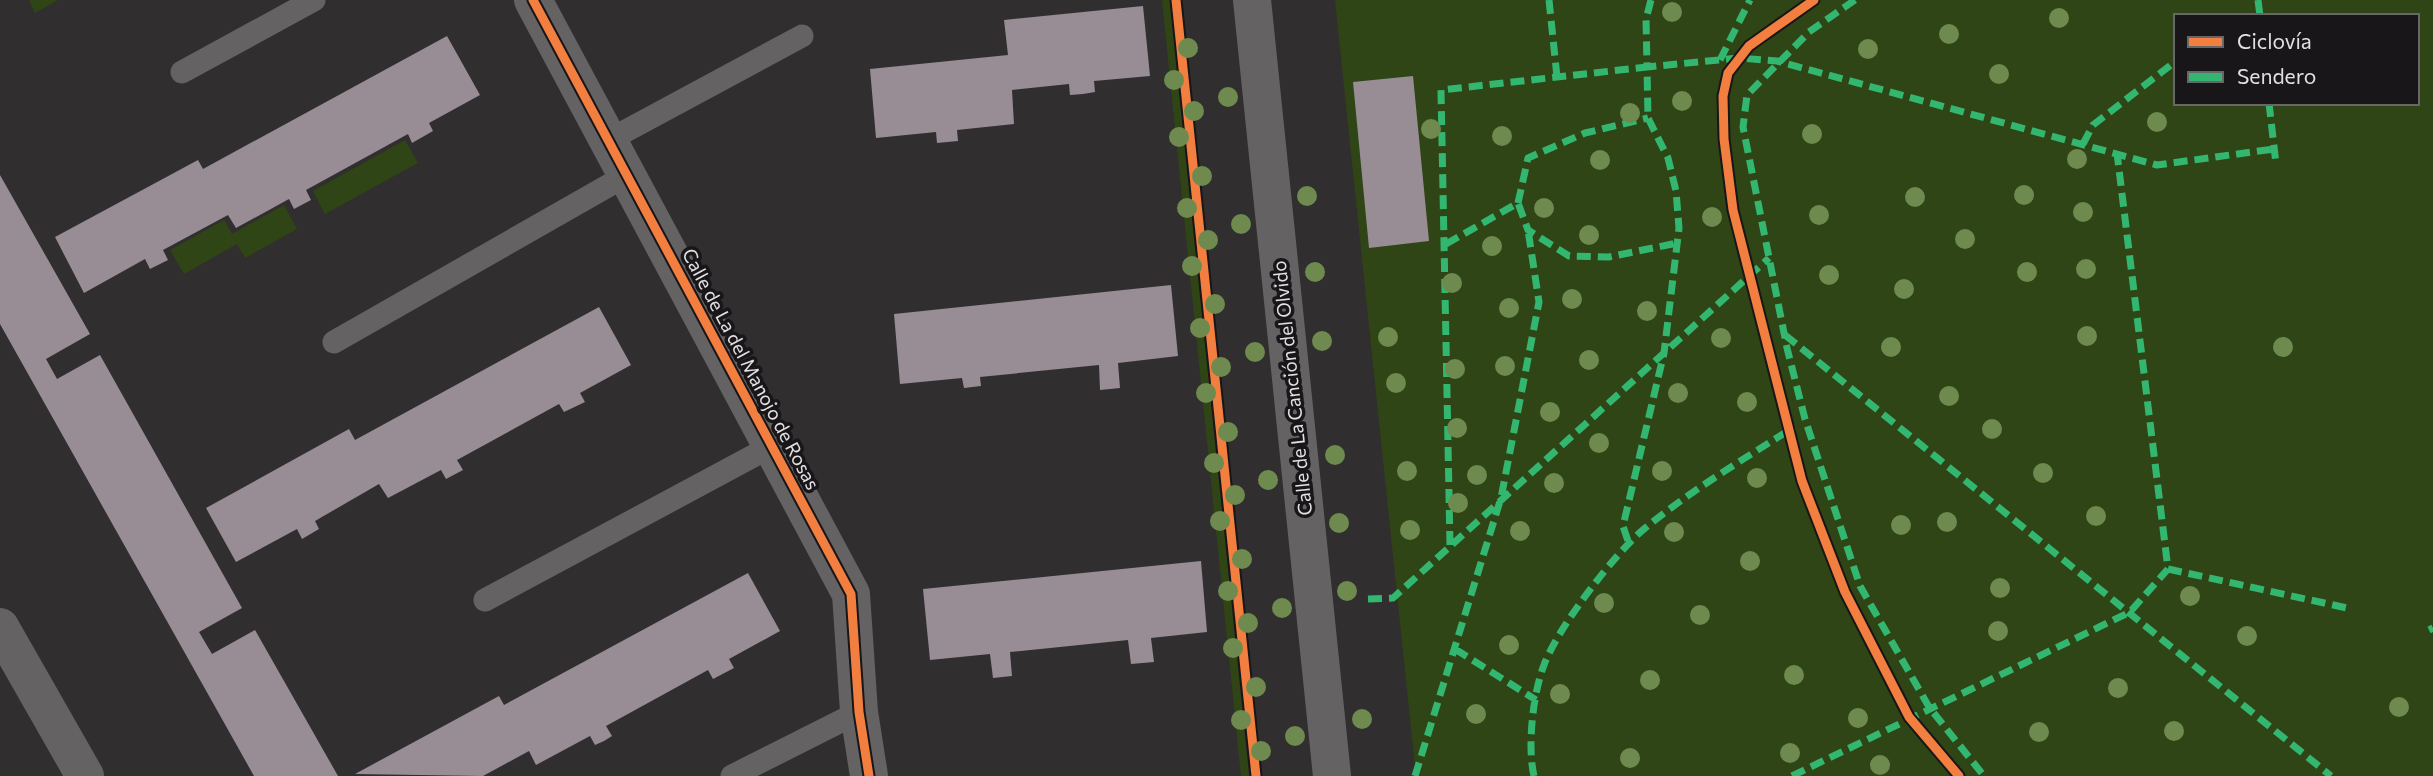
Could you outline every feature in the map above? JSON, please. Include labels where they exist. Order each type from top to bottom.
[{"type":"street","name":"Calle de La del Manojo de Rosas","points":[[533,0],[851,594],[859,712],[869,776]]},
{"type":"street","name":"Calle de La Canción del Olvido","points":[[1252,0],[1332,776]]},
{"type":"street","points":[[0,626],[85,776]]},
{"type":"lane","points":[[182,72],[314,0]]},
{"type":"lane","points":[[609,140],[802,36]]},
{"type":"lane","points":[[334,342],[627,175]]},
{"type":"lane","name":"Calle de La del Manojo de Rosas","points":[[485,600],[772,446]]},
{"type":"lane","points":[[732,776],[859,712]]},
{"type":"green space","points":[[29,0],[58,0],[35,13]]},
{"type":"green space","points":[[1162,0],[1170,0],[1249,776],[1241,776]]},
{"type":"green space","points":[[1335,0],[2433,0],[2433,776],[1416,776]]},
{"type":"green space","points":[[405,140],[418,163],[325,214],[313,191]]},
{"type":"green space","points":[[284,205],[297,229],[245,258],[237,244],[184,274],[170,250],[224,220],[232,234]]},
{"type":"building","points":[[1143,6],[1150,76],[1094,81],[1095,92],[1083,94],[1070,95],[1069,84],[1012,90],[1014,124],[957,130],[958,141],[937,143],[936,132],[876,138],[870,69],[1008,55],[1004,20]]},
{"type":"building","points":[[447,36],[480,95],[429,123],[433,131],[412,143],[408,134],[306,190],[311,200],[294,209],[289,199],[236,228],[228,215],[163,250],[168,260],[150,269],[145,259],[84,293],[55,237],[198,160],[203,169]]},
{"type":"building","points":[[1413,76],[1429,241],[1369,248],[1353,82]]},
{"type":"building","points":[[0,175],[90,334],[46,359],[57,379],[100,355],[242,608],[199,632],[212,654],[255,630],[338,776],[254,776],[0,324]]},
{"type":"building","points":[[1171,285],[1178,356],[1118,363],[1120,388],[1100,390],[1099,365],[980,377],[981,386],[964,388],[962,378],[900,384],[894,314]]},
{"type":"building","points":[[599,307],[631,365],[580,393],[585,402],[564,412],[559,404],[457,460],[463,470],[446,479],[441,470],[388,498],[379,484],[315,521],[319,529],[302,539],[297,529],[236,562],[206,508],[349,429],[355,440]]},
{"type":"building","points":[[1201,561],[1207,632],[1151,638],[1154,662],[1131,664],[1128,640],[1010,652],[1012,676],[993,678],[990,654],[930,660],[923,589]]},
{"type":"building","points":[[748,573],[780,631],[729,659],[734,668],[713,679],[708,670],[606,726],[612,736],[604,741],[595,745],[590,736],[536,765],[529,751],[483,776],[355,774],[499,696],[504,705]]},
{"type":"marked path","points":[[1549,0],[1557,77]]},
{"type":"marked path","points":[[1651,0],[1646,19],[1647,67],[1739,58],[1777,61],[2157,165],[2274,149]]},
{"type":"marked path","points":[[1720,60],[1750,0]]},
{"type":"marked path","points":[[1855,0],[1809,32],[1747,95],[1743,127],[1787,348],[1805,419],[1860,586],[1929,707],[1984,776]]},
{"type":"marked path","points":[[2258,0],[2260,14]]},
{"type":"marked path","points":[[2083,144],[2093,125],[2174,63]]},
{"type":"marked path","points":[[1450,545],[1441,90],[1647,67],[1648,118],[1668,158],[1676,191],[1679,228],[1664,353],[1623,526],[1629,544]]},
{"type":"marked path","points":[[2269,105],[2276,164]]},
{"type":"marked path","points":[[1518,203],[1528,158],[1585,133],[1648,118]]},
{"type":"marked path","points":[[1792,776],[2130,612],[2168,569],[2117,153]]},
{"type":"marked path","points":[[1446,244],[1518,203],[1528,230],[1569,256],[1609,257],[1677,243]]},
{"type":"marked path","points":[[1415,776],[1501,498],[1539,302],[1528,230]]},
{"type":"marked path","points":[[1368,599],[1393,598],[1769,258]]},
{"type":"marked path","points":[[1785,335],[2331,776]]},
{"type":"marked path","points":[[1534,776],[1531,736],[1540,677],[1561,632],[1588,593],[1644,529],[1698,488],[1794,427]]},
{"type":"marked path","points":[[2168,569],[2347,608]]},
{"type":"marked path","points":[[2429,630],[2433,628]]},
{"type":"marked path","points":[[1455,649],[1536,700]]},
{"type":"cycle path","points":[[533,0],[851,594],[859,712],[869,776]]},
{"type":"cycle path","points":[[1176,0],[1256,776]]},
{"type":"cycle path","points":[[1814,0],[1749,46],[1728,73],[1723,96],[1724,139],[1733,210],[1802,481],[1845,592],[1909,717],[1959,776]]}]
